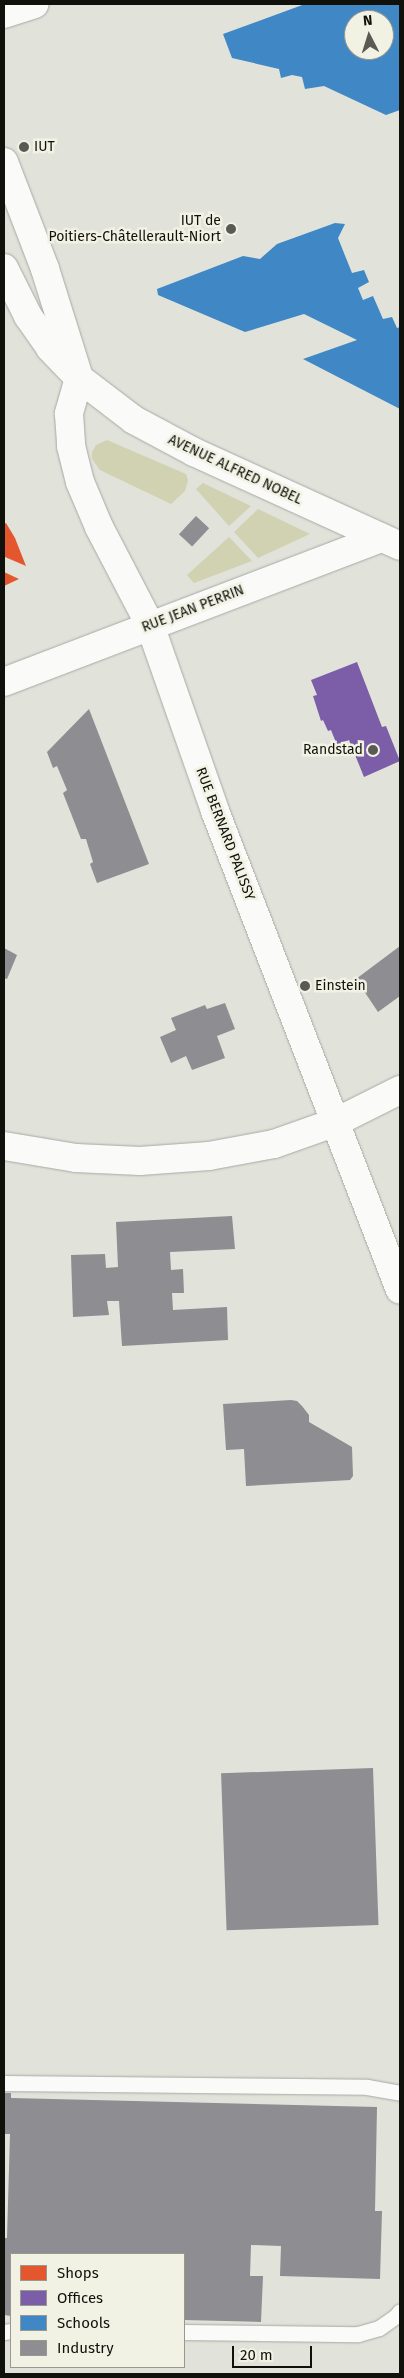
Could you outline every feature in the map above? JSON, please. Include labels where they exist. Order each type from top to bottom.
[{"type":"street","points":[[4,14],[34,4]]},
{"type":"street","points":[[4,162],[45,269],[79,378]]},
{"type":"street","name":"AVENUE ALFRED NOBEL","points":[[4,268],[28,316],[50,348],[79,378],[142,424],[194,452],[391,542]]},
{"type":"street","name":"RUE BERNARD PALISSY","points":[[79,378],[70,414],[71,446],[80,482],[99,527],[150,625],[215,811],[400,1290]]},
{"type":"street","name":"RUE JEAN PERRIN","points":[[4,682],[150,625],[391,542]]},
{"type":"street","points":[[6,1152],[140,1161],[209,1156],[274,1144],[336,1122],[400,1090]]},
{"type":"lane","points":[[4,2083],[366,2087],[400,2093]]},
{"type":"lane","points":[[185,2332],[358,2334],[379,2328],[400,2311]]},
{"type":"green space","points":[[107,440],[186,474],[188,480],[185,491],[171,504],[100,470],[92,459],[92,452],[96,445]]},
{"type":"green space","points":[[203,483],[251,506],[229,526],[196,489]]},
{"type":"green space","points":[[258,509],[310,534],[258,558],[234,532]]},
{"type":"green space","points":[[229,537],[252,561],[194,583],[187,575]]},
{"type":"building: Shops","points":[[6,523],[15,538],[26,566],[5,557],[4,561],[4,524]]},
{"type":"building: Shops","points":[[4,572],[19,579],[4,586]]},
{"type":"building: Offices","points":[[357,662],[382,727],[386,726],[400,761],[364,777],[349,740],[337,745],[331,730],[328,731],[323,720],[321,721],[313,696],[317,695],[311,680]]},
{"type":"building: Schools","points":[[305,4],[400,4],[400,110],[386,115],[324,86],[305,89],[302,77],[292,75],[281,78],[279,69],[232,58],[223,34]]},
{"type":"building: Schools","points":[[335,223],[345,224],[338,238],[352,273],[364,270],[369,282],[358,288],[363,300],[373,296],[383,319],[392,317],[397,328],[400,327],[400,409],[303,359],[357,340],[304,314],[245,332],[158,295],[157,289],[243,256],[260,259],[277,244]]},
{"type":"building: Industry","points":[[196,516],[209,528],[192,547],[179,534]]},
{"type":"building: Industry","points":[[89,709],[149,864],[97,883],[90,864],[93,862],[86,839],[81,839],[63,793],[67,790],[57,766],[53,768],[47,752]]},
{"type":"building: Industry","points":[[400,946],[400,996],[378,1012],[356,979]]},
{"type":"building: Industry","points":[[4,948],[17,955],[7,979],[4,978]]},
{"type":"building: Industry","points":[[225,1003],[235,1029],[217,1036],[225,1058],[192,1070],[186,1056],[171,1063],[160,1037],[176,1030],[171,1018],[205,1005],[207,1009]]},
{"type":"building: Industry","points":[[232,1216],[235,1249],[170,1252],[171,1270],[183,1269],[184,1293],[172,1293],[173,1310],[227,1307],[228,1340],[122,1346],[119,1301],[107,1301],[109,1315],[73,1317],[71,1255],[105,1254],[106,1268],[118,1267],[116,1222]]},
{"type":"building: Industry","points":[[297,1401],[302,1406],[309,1415],[309,1422],[352,1447],[353,1476],[350,1480],[246,1486],[244,1449],[226,1450],[223,1404]]},
{"type":"building: Industry","points":[[373,1768],[378,1925],[227,1930],[221,1773]]},
{"type":"building: Industry","points":[[4,2093],[11,2093],[11,2098],[377,2107],[375,2211],[382,2211],[380,2279],[280,2276],[281,2246],[251,2245],[250,2276],[263,2276],[261,2322],[185,2320],[185,2253],[10,2253],[10,2316],[4,2315],[4,2238],[7,2238],[10,2134],[4,2134]]},
{"type":"place","name":"IUT","points":[[24,147]]},
{"type":"place","name":"IUT de Poitiers-Châtellerault-Niort","points":[[231,229]]},
{"type":"place","name":"Randstad","points":[[373,750]]},
{"type":"place","name":"Einstein","points":[[305,986]]}]
